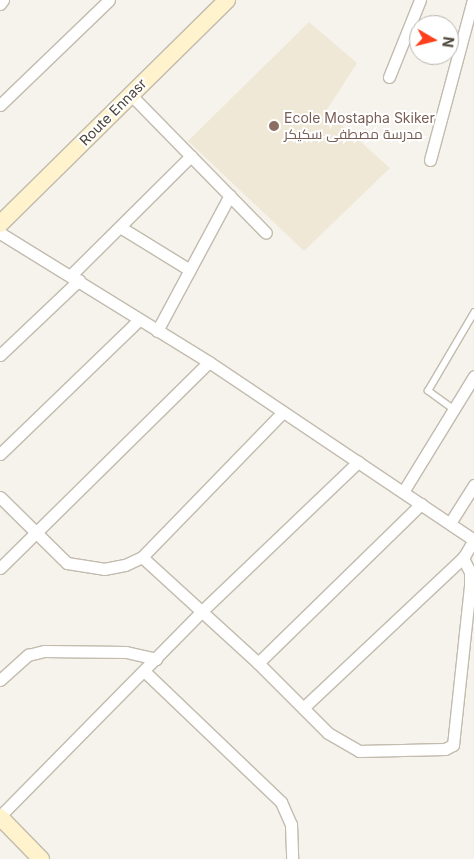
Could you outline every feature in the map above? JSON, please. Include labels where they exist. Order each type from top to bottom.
[{"type":"main road","name":"Route Ennasr","points":[[0,224],[227,0]]},
{"type":"main road","points":[[0,817],[41,859]]},
{"type":"street","points":[[0,4],[3,0]]},
{"type":"street","points":[[0,105],[109,0]]},
{"type":"street","points":[[389,77],[420,0]]},
{"type":"street","points":[[430,160],[473,0]]},
{"type":"street","points":[[130,94],[266,233]]},
{"type":"street","points":[[0,355],[75,278],[120,227],[191,156]]},
{"type":"street","points":[[157,331],[230,195]]},
{"type":"street","points":[[120,227],[190,270]]},
{"type":"street","points":[[0,233],[209,362],[474,540],[463,558],[304,708]]},
{"type":"street","points":[[0,454],[139,320]]},
{"type":"street","points":[[0,568],[209,362]]},
{"type":"street","points":[[403,492],[474,376]]},
{"type":"street","points":[[0,497],[35,535],[67,563],[75,566],[104,569],[125,565],[142,557],[283,412]]},
{"type":"street","points":[[0,817],[202,611],[358,462]]},
{"type":"street","points":[[450,523],[474,485]]},
{"type":"street","points":[[258,663],[421,504]]},
{"type":"street","points":[[142,557],[258,663],[328,733],[359,750],[445,749],[453,745],[470,585],[470,572],[463,558]]},
{"type":"street","points":[[0,680],[28,655],[44,651],[126,652],[156,659]]},
{"type":"street","points":[[144,671],[281,802],[291,824],[292,859]]},
{"type":"lane","points":[[454,410],[428,391],[474,313]]},
{"type":"shaded area","name":"Ecole Mostapha Skiker مدرسة مصطفى سكيكر","points":[[309,22],[357,63],[326,111],[390,168],[304,251],[188,141]]},
{"type":"place","name":"Ecole Mostapha Skiker مدرسة مصطفى سكيكر","points":[[274,126]]}]
